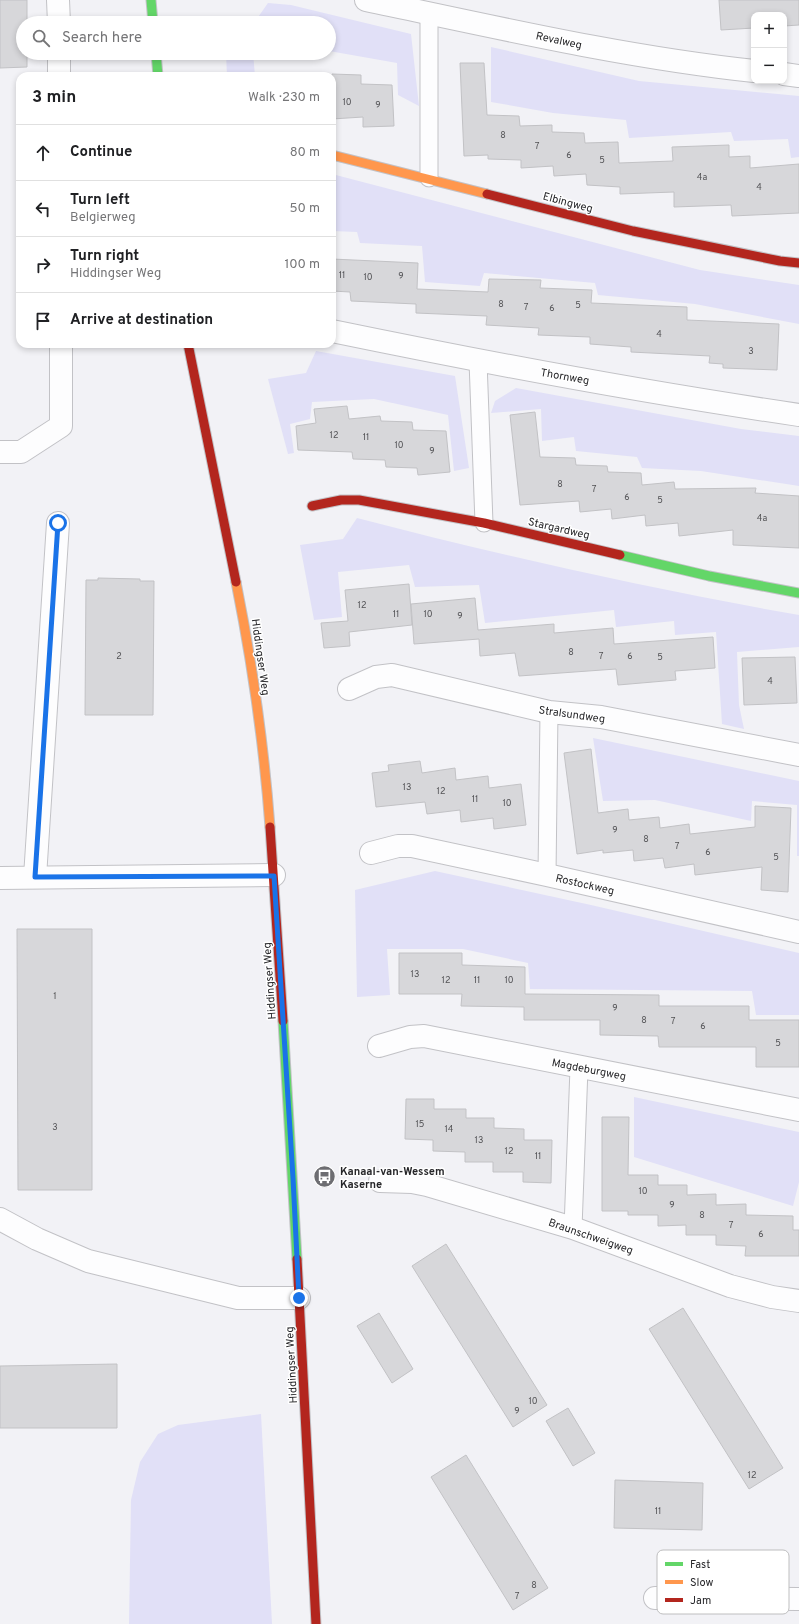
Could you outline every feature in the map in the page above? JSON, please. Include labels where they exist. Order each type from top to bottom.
[{"type":"main road","points":[[151,0],[152,16]]},
{"type":"main road","points":[[157,60],[158,72]]},
{"type":"main road","name":"Elbingweg","points":[[336,156],[429,178],[633,231],[780,261],[799,263]]},
{"type":"main road","name":"Hiddingser Weg","points":[[189,348],[244,624],[267,786],[293,1178],[316,1624]]},
{"type":"main road","name":"Stargardweg","points":[[312,506],[342,500],[359,500],[484,523],[709,576],[799,593]]},
{"type":"street","points":[[58,0],[59,16]]},
{"type":"street","name":"Revalweg","points":[[366,0],[584,45],[660,58],[751,71]]},
{"type":"street","points":[[59,60],[59,72]]},
{"type":"street","points":[[787,74],[799,76]]},
{"type":"street","name":"Thornweg","points":[[336,332],[478,361],[735,406],[799,415]]},
{"type":"street","points":[[0,452],[21,452],[61,426],[60,348]]},
{"type":"street","points":[[35,877],[58,523]]},
{"type":"street","name":"Stralsundweg","points":[[349,689],[376,677],[392,674],[549,712],[601,717],[799,755]]},
{"type":"street","name":"Rostockweg","points":[[371,853],[398,846],[412,846],[799,932]]},
{"type":"street","points":[[0,878],[274,876]]},
{"type":"street","name":"Magdeburgweg","points":[[379,1046],[424,1036],[579,1068],[799,1110]]},
{"type":"street","name":"Braunschweigweg","points":[[380,1181],[412,1182],[427,1186],[573,1228],[730,1286],[772,1297],[799,1301]]},
{"type":"street","points":[[0,1219],[37,1239],[88,1261],[238,1298],[299,1298]]},
{"type":"street","points":[[789,1599],[799,1599]]},
{"type":"lane","points":[[429,13],[429,178]]},
{"type":"lane","points":[[478,361],[484,523]]},
{"type":"lane","points":[[547,875],[549,712]]},
{"type":"lane","points":[[573,1228],[579,1068]]},
{"type":"shaded area","points":[[268,3],[291,5],[411,34],[419,106],[398,95],[397,63],[336,52],[336,16],[259,16]]},
{"type":"shaded area","points":[[491,47],[639,81],[799,96],[799,157],[791,158],[788,139],[734,141],[731,132],[629,138],[626,120],[553,113],[491,102]]},
{"type":"shaded area","points":[[226,60],[254,60],[255,72],[227,72]]},
{"type":"shaded area","points":[[336,175],[700,270],[799,285],[799,324],[695,304],[598,295],[595,283],[484,273],[480,286],[425,282],[422,246],[360,243],[357,232],[336,231]]},
{"type":"shaded area","points":[[316,351],[455,376],[469,468],[454,471],[448,415],[374,399],[312,402],[310,419],[290,424],[294,453],[288,454],[268,379],[306,373]]},
{"type":"shaded area","points":[[516,388],[741,429],[799,436],[799,486],[701,471],[642,468],[637,457],[576,451],[574,437],[542,441],[541,409],[491,413],[495,401]]},
{"type":"shaded area","points":[[357,518],[467,546],[577,571],[799,615],[799,647],[737,652],[739,705],[744,729],[722,724],[716,632],[675,635],[674,621],[616,627],[614,610],[485,623],[479,585],[415,587],[409,565],[338,572],[342,617],[314,620],[300,545],[343,539]]},
{"type":"shaded area","points":[[593,738],[799,781],[799,856],[797,856],[797,805],[752,801],[751,821],[655,800],[603,801]]},
{"type":"shaded area","points":[[435,871],[799,953],[799,1015],[756,1015],[752,991],[530,989],[528,963],[463,949],[387,949],[390,995],[357,997],[355,890]]},
{"type":"shaded area","points":[[634,1097],[799,1132],[799,1182],[793,1206],[634,1157]]},
{"type":"shaded area","points":[[261,1414],[272,1624],[129,1624],[131,1500],[140,1462],[158,1434],[178,1425]]},
{"type":"building","points":[[0,0],[27,0],[27,16],[16,16],[16,60],[27,60],[27,67],[0,68]]},
{"type":"building","points":[[719,0],[799,0],[799,25],[787,26],[787,12],[751,12],[751,28],[721,30]]},
{"type":"building","points":[[460,63],[484,63],[487,115],[519,116],[520,126],[552,125],[552,132],[584,133],[585,143],[618,142],[619,163],[673,161],[672,147],[729,145],[729,157],[750,156],[750,168],[799,164],[799,213],[732,216],[731,205],[674,207],[674,192],[620,194],[620,187],[587,185],[586,174],[554,176],[553,166],[521,168],[521,160],[488,159],[488,155],[464,156]]},
{"type":"building","points":[[336,74],[361,75],[361,84],[392,85],[394,126],[363,127],[363,117],[336,119]]},
{"type":"building","points":[[336,259],[418,263],[417,289],[488,292],[489,279],[541,280],[540,288],[592,290],[591,303],[687,307],[687,320],[779,324],[777,370],[723,368],[723,364],[709,363],[710,356],[631,352],[631,347],[590,344],[590,337],[538,335],[539,328],[486,325],[487,316],[416,313],[416,304],[351,301],[350,292],[336,291]]},
{"type":"building","points":[[347,406],[349,419],[380,416],[381,421],[412,422],[413,430],[446,431],[450,472],[418,475],[417,468],[386,467],[385,460],[353,459],[352,452],[298,450],[296,426],[316,423],[314,409]]},
{"type":"building","points":[[535,412],[540,457],[575,458],[576,465],[607,466],[608,472],[641,473],[642,485],[674,482],[675,489],[756,488],[755,493],[799,496],[799,548],[733,545],[733,530],[679,536],[678,523],[646,526],[645,515],[612,519],[611,509],[580,512],[579,501],[520,505],[510,415]]},
{"type":"building","points":[[98,578],[140,579],[140,581],[154,581],[153,715],[85,715],[86,580],[98,580]]},
{"type":"building","points":[[409,584],[412,625],[349,632],[350,646],[324,648],[321,623],[348,621],[345,590]]},
{"type":"building","points":[[475,598],[478,630],[554,624],[554,633],[613,628],[614,644],[713,637],[715,668],[675,671],[676,680],[618,685],[616,669],[519,676],[515,653],[480,656],[479,639],[414,644],[411,604]]},
{"type":"building","points":[[795,657],[797,703],[744,705],[742,658]]},
{"type":"building","points":[[591,749],[598,813],[628,809],[629,820],[659,817],[660,828],[689,824],[690,834],[755,827],[755,806],[791,808],[788,892],[761,890],[762,867],[695,875],[694,864],[665,868],[663,858],[634,861],[633,850],[603,853],[603,850],[577,854],[564,753]]},
{"type":"building","points":[[420,761],[422,773],[455,768],[456,780],[488,776],[489,788],[521,784],[526,825],[494,829],[493,818],[461,822],[460,810],[427,814],[425,802],[376,807],[372,773],[389,771],[388,765]]},
{"type":"building","points":[[17,929],[92,929],[92,1190],[18,1190]]},
{"type":"building","points":[[399,953],[462,953],[462,965],[525,967],[525,994],[659,995],[659,1006],[749,1006],[749,1020],[799,1020],[799,1067],[756,1067],[756,1047],[659,1047],[658,1036],[600,1035],[600,1020],[524,1020],[524,1007],[461,1006],[462,994],[399,994]]},
{"type":"building","points":[[406,1099],[434,1099],[434,1109],[466,1109],[466,1118],[494,1118],[494,1128],[524,1129],[524,1140],[552,1140],[551,1183],[523,1182],[523,1172],[493,1172],[493,1162],[465,1162],[465,1152],[433,1151],[433,1140],[405,1139]]},
{"type":"building","points":[[602,1117],[629,1117],[628,1175],[658,1175],[658,1185],[687,1185],[687,1195],[716,1194],[716,1205],[746,1204],[746,1215],[793,1216],[793,1230],[799,1230],[799,1256],[745,1256],[746,1246],[716,1245],[716,1235],[686,1235],[686,1225],[658,1226],[658,1215],[628,1215],[628,1211],[602,1211]]},
{"type":"building","points":[[446,1244],[547,1405],[513,1427],[412,1266]]},
{"type":"building","points":[[683,1308],[783,1468],[749,1489],[649,1329]]},
{"type":"building","points":[[379,1313],[413,1369],[392,1383],[357,1326]]},
{"type":"building","points":[[117,1364],[117,1428],[0,1428],[0,1366]]},
{"type":"building","points":[[568,1408],[595,1453],[573,1466],[546,1421]]},
{"type":"building","points":[[466,1455],[548,1588],[513,1610],[431,1477]]},
{"type":"building","points":[[615,1480],[703,1483],[702,1530],[614,1528]]},
{"type":"traffic: fast","points":[[151,0],[152,16]]},
{"type":"traffic: fast","points":[[157,60],[158,72]]},
{"type":"traffic: fast","points":[[620,555],[709,576],[799,593]]},
{"type":"traffic: fast","points":[[283,1021],[297,1259]]},
{"type":"traffic: slow","points":[[336,156],[487,194]]},
{"type":"traffic: slow","points":[[236,582],[257,704],[270,827]]},
{"type":"traffic: jam","points":[[487,194],[633,231],[780,261],[799,263]]},
{"type":"traffic: jam","points":[[189,348],[236,582]]},
{"type":"traffic: jam","points":[[312,506],[341,500],[359,500],[484,523],[620,555]]},
{"type":"traffic: jam","points":[[270,827],[283,1021]]},
{"type":"traffic: jam","points":[[297,1259],[316,1624]]},
{"type":"place","name":"Kanaal-van-Wessem Kaserne","points":[[324,1177]]},
{"type":"route","points":[[58,523],[35,877],[274,876],[299,1298]]}]
